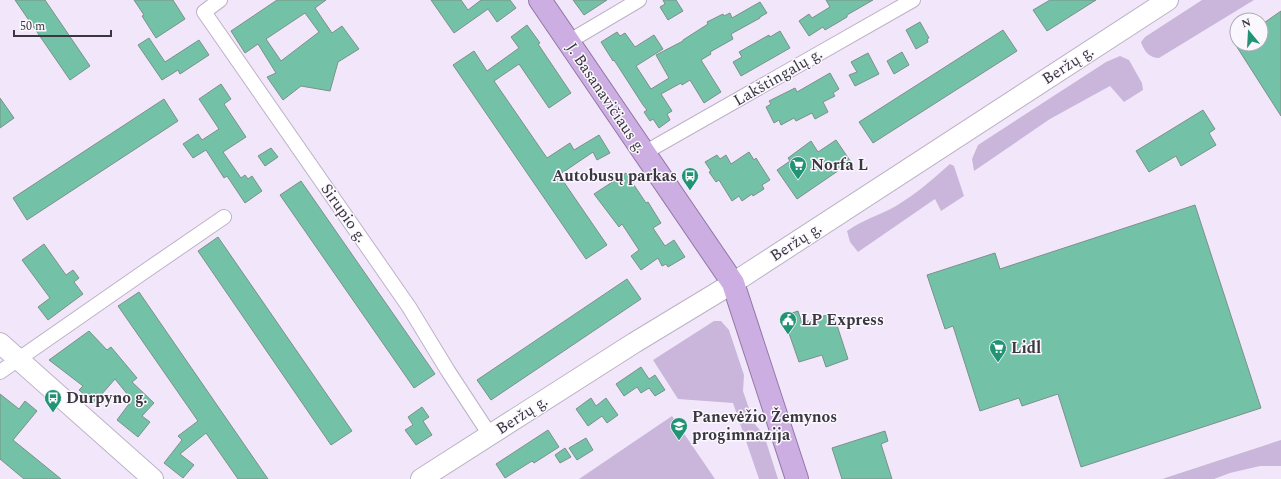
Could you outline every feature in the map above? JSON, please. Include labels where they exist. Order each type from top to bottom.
[{"type":"highway","name":"J. Basanavičiaus g.","points":[[540,0],[733,283],[798,479]]},
{"type":"main road","name":"Beržų g.","points":[[421,479],[634,343],[733,283],[1168,0]]},
{"type":"main road","points":[[0,343],[153,479]]},
{"type":"street","name":"Sirupio g.","points":[[220,0],[204,12],[409,307],[448,371],[490,435]]},
{"type":"street","points":[[568,42],[639,0]]},
{"type":"street","name":"Lakštingalų g.","points":[[644,153],[913,0]]},
{"type":"street","points":[[0,372],[224,217]]},
{"type":"shaded area","points":[[1202,0],[1254,0],[1234,12],[1229,12],[1229,15],[1159,58],[1152,57],[1147,53],[1141,42],[1145,37]]},
{"type":"shaded area","points":[[1120,56],[1129,60],[1142,83],[1143,90],[1124,102],[1110,86],[1050,119],[974,171],[972,159],[978,145],[1106,62]]},
{"type":"shaded area","points":[[950,164],[954,166],[964,196],[941,211],[935,199],[858,252],[850,242],[847,231],[903,201],[924,186]]},
{"type":"shaded area","points":[[714,321],[721,321],[729,330],[744,375],[743,391],[754,423],[764,435],[778,479],[759,479],[733,403],[678,399],[653,360]]},
{"type":"shaded area","points":[[672,416],[715,479],[579,479]]},
{"type":"shaded area","points":[[1281,440],[1281,466],[1260,466],[1230,473],[1214,479],[1162,479]]},
{"type":"building","points":[[15,0],[45,0],[90,66],[70,80]]},
{"type":"building","points":[[134,0],[173,0],[185,19],[156,38]]},
{"type":"building","points":[[277,0],[326,0],[315,8],[332,33],[342,26],[359,49],[338,62],[330,91],[301,86],[283,100],[267,77],[276,73],[258,44],[245,53],[231,31]],"holes":[[[305,13],[319,32],[281,61],[266,39]]]},
{"type":"building","points":[[431,0],[461,0],[468,10],[481,0],[510,0],[516,8],[497,22],[488,9],[454,33]]},
{"type":"building","points":[[573,0],[607,0],[584,15]]},
{"type":"building","points":[[663,0],[676,0],[683,11],[668,20],[660,7],[665,4]]},
{"type":"building","points":[[826,0],[873,0],[825,30],[823,27],[809,36],[799,21],[809,14],[812,18],[830,7]]},
{"type":"building","points":[[1050,0],[1096,0],[1047,31],[1033,10]]},
{"type":"building","points":[[760,2],[767,13],[731,34],[733,39],[710,52],[711,54],[701,60],[721,92],[704,103],[690,80],[682,85],[681,83],[661,94],[672,111],[667,114],[670,120],[659,128],[653,119],[650,121],[644,112],[647,110],[601,42],[617,32],[620,36],[625,33],[635,47],[654,35],[663,49],[636,66],[651,89],[669,78],[656,55],[683,41],[708,24],[707,22],[723,14],[724,16],[730,13],[732,18]]},
{"type":"building","points":[[1281,11],[1281,116],[1240,52],[1269,52],[1269,19]]},
{"type":"building","points":[[920,22],[929,38],[927,39],[928,42],[916,49],[906,30]]},
{"type":"building","points":[[527,25],[571,93],[549,108],[519,64],[494,81],[547,158],[570,143],[574,150],[599,135],[610,153],[597,160],[593,152],[559,175],[607,245],[586,259],[453,65],[474,51],[487,71],[519,48],[511,37]]},
{"type":"building","points":[[1003,30],[1017,51],[873,143],[859,122]]},
{"type":"building","points":[[780,31],[790,48],[741,76],[733,62],[742,57],[739,52],[769,35],[770,37]]},
{"type":"building","points":[[149,38],[165,62],[199,40],[209,55],[180,74],[178,70],[162,80],[138,45]]},
{"type":"building","points":[[902,52],[909,65],[894,74],[887,61]]},
{"type":"building","points":[[868,53],[879,74],[855,86],[849,75],[857,72],[851,62]]},
{"type":"building","points":[[830,73],[839,89],[833,93],[835,96],[823,102],[828,112],[815,119],[812,113],[796,121],[794,118],[781,125],[779,120],[774,123],[766,107],[771,104],[769,101],[795,88],[797,92]]},
{"type":"building","points":[[221,84],[231,99],[224,104],[246,137],[223,152],[241,178],[245,175],[248,179],[252,176],[262,191],[245,203],[227,176],[224,178],[206,150],[193,158],[183,144],[198,134],[202,140],[219,129],[199,99]]},
{"type":"building","points":[[0,98],[14,118],[0,128]]},
{"type":"building","points":[[164,99],[178,121],[27,220],[13,198]]},
{"type":"building","points":[[1203,110],[1215,129],[1209,133],[1216,145],[1181,166],[1176,156],[1149,172],[1136,151]]},
{"type":"building","points":[[836,140],[851,162],[797,199],[777,170],[790,161],[788,158],[811,141],[818,152]]},
{"type":"building","points":[[271,148],[278,157],[265,166],[258,156]]},
{"type":"building","points":[[749,152],[754,160],[756,158],[770,180],[762,185],[764,189],[753,196],[752,194],[742,201],[739,196],[732,201],[719,180],[716,182],[709,172],[711,171],[705,162],[717,155],[720,159],[726,155],[731,164]]},
{"type":"building","points":[[626,173],[646,203],[648,202],[661,223],[653,228],[665,246],[674,240],[685,257],[668,267],[666,264],[662,266],[658,258],[641,270],[631,256],[639,250],[622,224],[619,227],[594,194]]},
{"type":"building","points":[[301,181],[435,374],[414,388],[280,195]]},
{"type":"building","points":[[1195,205],[1261,408],[1081,467],[1058,394],[1022,406],[1019,398],[980,411],[953,326],[945,329],[927,275],[995,253],[1000,269]]},
{"type":"building","points":[[218,237],[352,431],[331,445],[198,251]]},
{"type":"building","points":[[44,244],[66,275],[73,270],[79,278],[74,282],[83,294],[48,320],[38,307],[50,298],[22,260]]},
{"type":"building","points":[[627,279],[641,299],[491,400],[477,380]]},
{"type":"building","points":[[139,292],[268,479],[238,479],[206,433],[180,454],[194,465],[183,478],[164,463],[182,440],[178,436],[198,421],[118,306]]},
{"type":"building","points":[[798,311],[802,323],[833,313],[848,359],[826,367],[822,355],[799,362],[783,316]]},
{"type":"building","points":[[89,331],[107,350],[111,347],[137,378],[132,382],[154,403],[142,416],[150,422],[138,437],[117,420],[132,400],[115,379],[94,403],[79,390],[83,386],[49,360]]},
{"type":"building","points":[[641,367],[649,379],[655,375],[665,390],[655,396],[649,388],[641,393],[637,387],[624,396],[616,384]]},
{"type":"building","points":[[0,394],[19,409],[25,401],[37,411],[13,440],[61,479],[24,479],[0,459]]},
{"type":"building","points":[[591,398],[596,406],[606,398],[618,415],[607,423],[602,416],[588,426],[576,409]]},
{"type":"building","points":[[422,407],[429,417],[423,421],[432,435],[416,445],[405,430],[413,425],[408,417]]},
{"type":"building","points":[[548,430],[559,447],[534,463],[532,461],[505,478],[496,464]]},
{"type":"building","points":[[885,431],[888,441],[881,444],[892,479],[842,479],[832,448]]},
{"type":"building","points":[[586,438],[593,450],[577,460],[569,448]]},
{"type":"building","points":[[565,448],[571,457],[560,463],[555,455]]},
{"type":"place","name":"Norfa L","points":[[798,180]]},
{"type":"place","name":"Autobusų parkas","points":[[690,191]]},
{"type":"place","name":"LP Express","points":[[788,335]]},
{"type":"place","name":"Lidl","points":[[998,363]]},
{"type":"place","name":"Durpyno g.","points":[[53,413]]},
{"type":"place","name":"Panevėžio Žemynos progimnazija","points":[[679,441]]}]
